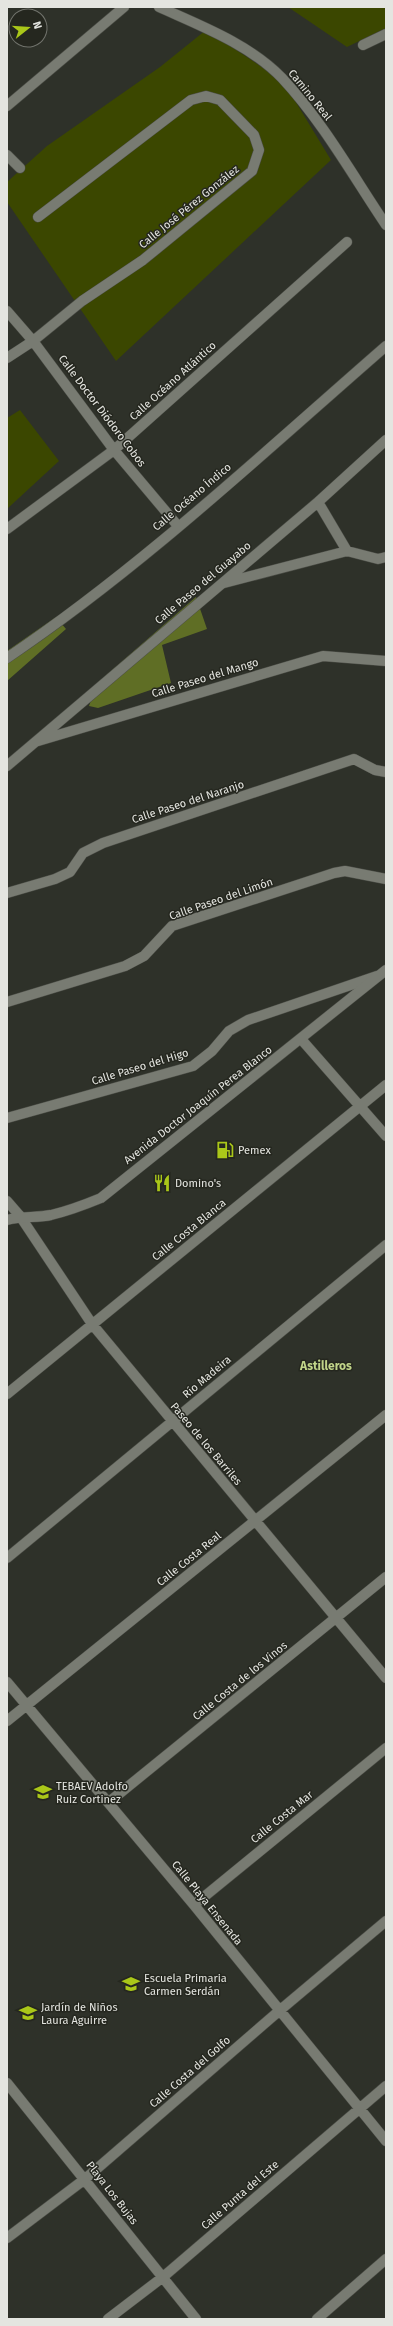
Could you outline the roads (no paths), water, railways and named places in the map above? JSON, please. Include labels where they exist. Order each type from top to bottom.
[{"type":"street","points":[[7,106],[124,7]]},
{"type":"street","name":"Camino Real","points":[[159,7],[228,38],[282,78],[320,125],[386,225]]},
{"type":"street","points":[[363,45],[386,34]]},
{"type":"street","name":"Calle José Pérez González","points":[[7,358],[33,340],[82,300],[143,260],[252,171],[258,150],[254,135],[220,100],[206,96],[191,100],[38,217]]},
{"type":"street","points":[[7,155],[20,168]]},
{"type":"street","name":"Calle Océano Atlántico","points":[[7,529],[114,450],[347,242]]},
{"type":"street","name":"Calle Doctor Diódoro Cobos","points":[[7,311],[33,340],[114,450],[178,526]]},
{"type":"street","name":"Calle Océano Índico","points":[[7,658],[63,620],[178,526],[386,346]]},
{"type":"street","name":"Calle Paseo del Guayabo","points":[[7,766],[318,502],[386,440]]},
{"type":"street","points":[[318,502],[347,550]]},
{"type":"street","points":[[220,584],[347,550],[378,559],[386,557]]},
{"type":"street","name":"Calle Paseo del Mango","points":[[34,742],[323,656],[386,661]]},
{"type":"street","name":"Calle Paseo del Naranjo","points":[[7,893],[55,879],[70,872],[83,853],[103,843],[354,759],[375,770],[386,772]]},
{"type":"street","name":"Calle Paseo del Limón","points":[[7,1002],[125,966],[144,956],[172,926],[334,873],[345,871],[386,879]]},
{"type":"street","name":"Avenida Doctor Joaquín Perea Blanco","points":[[7,1220],[20,1216],[49,1215],[74,1209],[101,1198],[383,973]]},
{"type":"street","name":"Calle Paseo del Higo","points":[[7,1118],[193,1066],[212,1051],[229,1031],[248,1020],[383,973]]},
{"type":"street","points":[[301,1039],[362,1106],[386,1136]]},
{"type":"street","name":"Calle Costa Blanca","points":[[7,1394],[386,1085]]},
{"type":"street","name":"Paseo de los Barriles","points":[[7,1201],[20,1216],[92,1324],[386,1678]]},
{"type":"street","name":"Río Madeira","points":[[7,1558],[386,1245]]},
{"type":"street","name":"Calle Costa Real","points":[[7,1721],[386,1415]]},
{"type":"street","name":"Calle Costa de los Vinos","points":[[109,1802],[386,1577]]},
{"type":"street","name":"Calle Playa Ensenada","points":[[7,1682],[109,1802],[386,2141]]},
{"type":"street","name":"Calle Costa Mar","points":[[194,1905],[386,1748]]},
{"type":"street","name":"Calle Costa del Golfo","points":[[7,2238],[85,2179],[279,2010],[386,1921]]},
{"type":"street","name":"Playa Los Bujas","points":[[7,2083],[196,2319]]},
{"type":"street","name":"Calle Punta del Este","points":[[108,2319],[163,2277],[386,2086]]},
{"type":"street","points":[[317,2319],[386,2259]]},
{"type":"place","name":"Pemex","points":[[225,1150]]},
{"type":"place","name":"Domino's","points":[[162,1183]]},
{"type":"place","name":"TEBAEV Adolfo Ruiz Cortinez","points":[[43,1792]]},
{"type":"place","name":"Escuela Primaria Carmen Serdán","points":[[131,1984]]},
{"type":"place","name":"Jardín de Niños Laura Aguirre","points":[[28,2013]]},
{"type":"district","name":"Astilleros","points":[[326,1366]]}]
